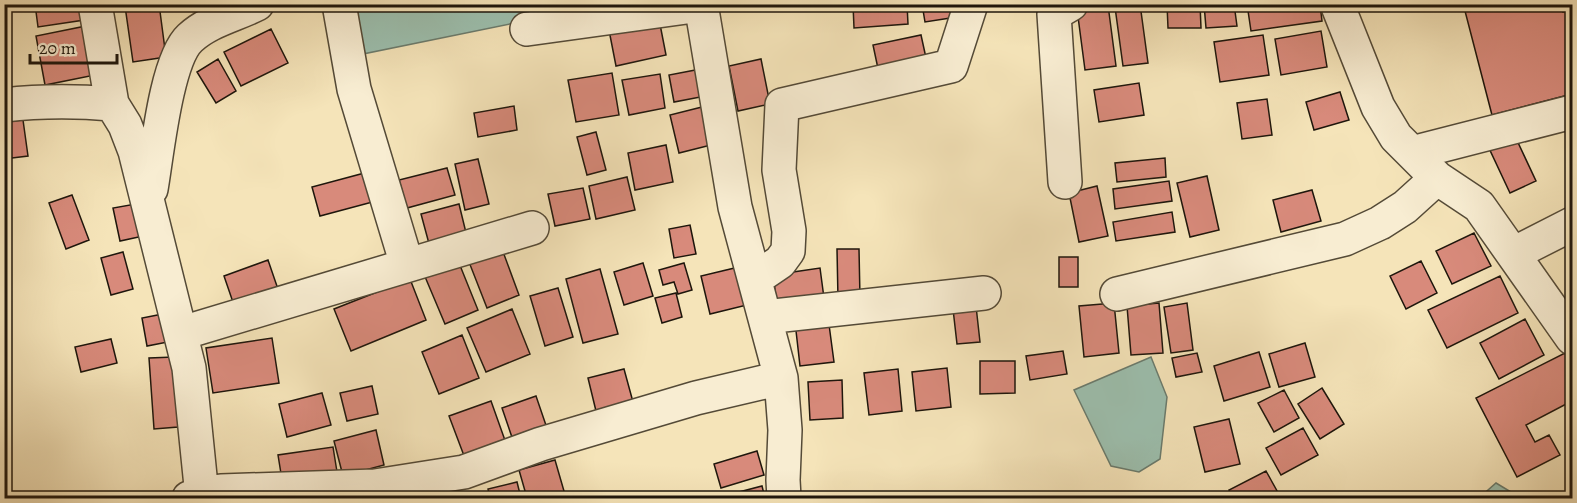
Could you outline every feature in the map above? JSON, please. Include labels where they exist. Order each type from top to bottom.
[{"type":"street","points":[[95,4],[112,104],[125,126],[135,151],[182,333],[189,368],[195,497],[221,491],[375,486],[464,472],[541,444],[696,398],[781,378]]},
{"type":"street","points":[[148,201],[166,100],[181,50],[190,38],[210,25],[256,4]]},
{"type":"street","points":[[339,4],[354,89],[407,266]]},
{"type":"street","points":[[754,279],[780,262],[788,251],[789,231],[779,170],[782,105],[951,66],[971,4]]},
{"type":"street","points":[[1337,4],[1378,107],[1396,136],[1437,178],[1479,206],[1572,338]]},
{"type":"street","points":[[527,29],[701,5],[735,207],[781,378],[785,430],[784,498]]},
{"type":"street","points":[[1059,8],[1065,182]]},
{"type":"street","points":[[4,105],[65,101],[112,104]]},
{"type":"street","points":[[1412,153],[1572,112]]},
{"type":"street","points":[[1117,294],[1345,239],[1380,223],[1405,207],[1437,178]]},
{"type":"street","points":[[1513,254],[1572,224]]},
{"type":"street","points":[[182,333],[532,228]]},
{"type":"street","points":[[765,317],[984,293]]},
{"type":"shaded area","points":[[588,4],[588,8],[353,56],[344,5]]},
{"type":"shaded area","points":[[1151,357],[1167,397],[1160,459],[1139,472],[1111,466],[1074,390]]},
{"type":"shaded area","points":[[1496,483],[1521,498],[1479,498]]},
{"type":"building","points":[[35,4],[89,4],[91,19],[38,27]]},
{"type":"building","points":[[159,4],[166,57],[133,62],[125,6]]},
{"type":"building","points":[[853,4],[907,4],[908,24],[854,28]]},
{"type":"building","points":[[922,4],[962,4],[963,16],[925,22]]},
{"type":"building","points":[[1140,4],[1148,63],[1123,66],[1115,7]]},
{"type":"building","points":[[1167,4],[1200,4],[1201,28],[1168,28]]},
{"type":"building","points":[[1204,4],[1234,4],[1237,26],[1206,28]]},
{"type":"building","points":[[1247,4],[1320,4],[1322,21],[1251,31]]},
{"type":"building","points":[[1489,4],[1561,4],[1563,12],[1572,9],[1572,94],[1492,115],[1465,11]]},
{"type":"building","points":[[1108,5],[1116,66],[1085,70],[1077,9]]},
{"type":"building","points":[[658,14],[666,55],[616,66],[608,25]]},
{"type":"building","points":[[91,25],[100,74],[45,85],[36,36]]},
{"type":"building","points":[[271,29],[288,63],[241,86],[224,52]]},
{"type":"building","points":[[1321,31],[1327,67],[1281,75],[1275,39]]},
{"type":"building","points":[[921,35],[928,67],[880,78],[873,45]]},
{"type":"building","points":[[1263,35],[1269,75],[1220,82],[1214,42]]},
{"type":"building","points":[[218,59],[236,91],[216,103],[197,72]]},
{"type":"building","points":[[761,59],[770,104],[738,111],[729,66]]},
{"type":"building","points":[[706,68],[711,95],[674,102],[669,75]]},
{"type":"building","points":[[612,73],[619,115],[576,122],[568,80]]},
{"type":"building","points":[[660,74],[665,108],[629,115],[622,80]]},
{"type":"building","points":[[1139,83],[1144,115],[1099,122],[1094,90]]},
{"type":"building","points":[[1340,92],[1349,120],[1314,130],[1306,102]]},
{"type":"building","points":[[1267,99],[1272,135],[1242,139],[1237,103]]},
{"type":"building","points":[[710,105],[719,143],[679,153],[670,115]]},
{"type":"building","points":[[514,106],[517,130],[478,137],[474,113]]},
{"type":"building","points":[[23,120],[28,156],[4,159],[4,122]]},
{"type":"building","points":[[596,132],[606,170],[587,175],[577,137]]},
{"type":"building","points":[[1514,134],[1536,181],[1510,193],[1488,146]]},
{"type":"building","points":[[666,145],[673,182],[635,190],[628,153]]},
{"type":"building","points":[[1165,158],[1166,177],[1117,182],[1115,163]]},
{"type":"building","points":[[478,159],[489,204],[465,210],[455,164]]},
{"type":"building","points":[[447,168],[455,195],[407,208],[399,180]]},
{"type":"building","points":[[372,171],[380,200],[320,216],[312,187]]},
{"type":"building","points":[[1207,176],[1219,230],[1190,237],[1177,183]]},
{"type":"building","points":[[627,177],[635,210],[596,219],[589,186]]},
{"type":"building","points":[[1169,181],[1172,201],[1115,209],[1113,189]]},
{"type":"building","points":[[1097,186],[1108,236],[1079,242],[1069,193]]},
{"type":"building","points":[[583,188],[590,219],[555,226],[548,194]]},
{"type":"building","points":[[1312,190],[1321,221],[1281,232],[1273,200]]},
{"type":"building","points":[[72,195],[89,240],[66,249],[49,203]]},
{"type":"building","points":[[141,203],[148,235],[120,241],[113,208]]},
{"type":"building","points":[[459,204],[468,241],[431,251],[421,214]]},
{"type":"building","points":[[1172,212],[1175,232],[1116,241],[1113,222]]},
{"type":"building","points":[[690,225],[696,254],[674,258],[669,229]]},
{"type":"building","points":[[1474,233],[1491,266],[1452,284],[1436,251]]},
{"type":"building","points":[[502,249],[519,295],[487,308],[469,262]]},
{"type":"building","points":[[837,249],[859,249],[860,298],[838,299]]},
{"type":"building","points":[[123,252],[133,289],[111,295],[101,258]]},
{"type":"building","points":[[1059,257],[1078,257],[1078,287],[1059,287]]},
{"type":"building","points":[[457,258],[478,310],[445,324],[423,272]]},
{"type":"building","points":[[268,260],[280,295],[236,311],[224,276]]},
{"type":"building","points":[[1421,261],[1437,293],[1406,309],[1390,276]]},
{"type":"building","points":[[643,263],[653,296],[624,305],[614,272]]},
{"type":"building","points":[[684,263],[692,290],[678,294],[674,282],[663,285],[659,270]]},
{"type":"building","points":[[743,266],[751,304],[710,314],[701,276]]},
{"type":"building","points":[[820,268],[824,298],[777,305],[773,275]]},
{"type":"building","points":[[600,269],[618,334],[583,343],[566,279]]},
{"type":"building","points":[[1500,276],[1518,313],[1447,348],[1428,310]]},
{"type":"building","points":[[410,279],[426,320],[351,351],[334,309]]},
{"type":"building","points":[[558,288],[573,337],[545,346],[530,296]]},
{"type":"building","points":[[676,293],[682,317],[662,323],[655,298]]},
{"type":"building","points":[[1114,303],[1119,353],[1084,357],[1079,306]]},
{"type":"building","points":[[1159,303],[1163,353],[1131,355],[1127,306]]},
{"type":"building","points":[[1187,303],[1193,350],[1171,353],[1164,307]]},
{"type":"building","points":[[976,306],[980,342],[957,344],[953,309]]},
{"type":"building","points":[[512,309],[530,354],[486,372],[467,328]]},
{"type":"building","points":[[168,313],[173,341],[147,346],[142,318]]},
{"type":"building","points":[[828,317],[834,362],[800,366],[795,322]]},
{"type":"building","points":[[1525,319],[1544,355],[1499,379],[1480,343]]},
{"type":"building","points":[[462,335],[479,378],[439,394],[422,352]]},
{"type":"building","points":[[272,338],[279,383],[213,393],[206,348]]},
{"type":"building","points":[[111,339],[117,363],[81,372],[75,347]]},
{"type":"building","points":[[1305,343],[1315,377],[1279,387],[1269,354]]},
{"type":"building","points":[[1063,351],[1067,374],[1030,380],[1026,356]]},
{"type":"building","points":[[1259,352],[1270,387],[1224,401],[1214,366]]},
{"type":"building","points":[[1197,353],[1202,372],[1176,377],[1172,358]]},
{"type":"building","points":[[1565,353],[1572,367],[1572,401],[1526,425],[1535,442],[1549,435],[1560,455],[1517,477],[1476,398]]},
{"type":"building","points":[[174,357],[178,427],[154,429],[149,358]]},
{"type":"building","points":[[980,361],[1015,361],[1015,393],[980,394]]},
{"type":"building","points":[[947,368],[951,407],[916,411],[912,372]]},
{"type":"building","points":[[624,369],[633,402],[596,411],[588,378]]},
{"type":"building","points":[[898,369],[902,411],[869,415],[864,373]]},
{"type":"building","points":[[842,380],[843,418],[810,420],[808,382]]},
{"type":"building","points":[[372,386],[378,414],[347,421],[340,393]]},
{"type":"building","points":[[1322,388],[1344,424],[1320,439],[1298,404]]},
{"type":"building","points":[[1284,390],[1299,418],[1274,432],[1258,403]]},
{"type":"building","points":[[322,393],[331,425],[287,437],[279,404]]},
{"type":"building","points":[[536,396],[550,437],[516,449],[502,408]]},
{"type":"building","points":[[491,401],[507,446],[466,461],[449,416]]},
{"type":"building","points":[[1229,419],[1240,464],[1205,472],[1194,427]]},
{"type":"building","points":[[1303,428],[1318,455],[1281,475],[1266,448]]},
{"type":"building","points":[[376,430],[384,465],[343,476],[334,441]]},
{"type":"building","points":[[333,447],[338,478],[283,486],[278,455]]},
{"type":"building","points":[[757,451],[764,475],[721,488],[714,464]]},
{"type":"building","points":[[555,460],[566,498],[527,498],[519,470]]},
{"type":"building","points":[[1266,471],[1281,498],[1233,498],[1229,490]]},
{"type":"building","points":[[517,482],[521,498],[490,498],[488,489]]},
{"type":"building","points":[[762,486],[765,498],[716,498]]}]
